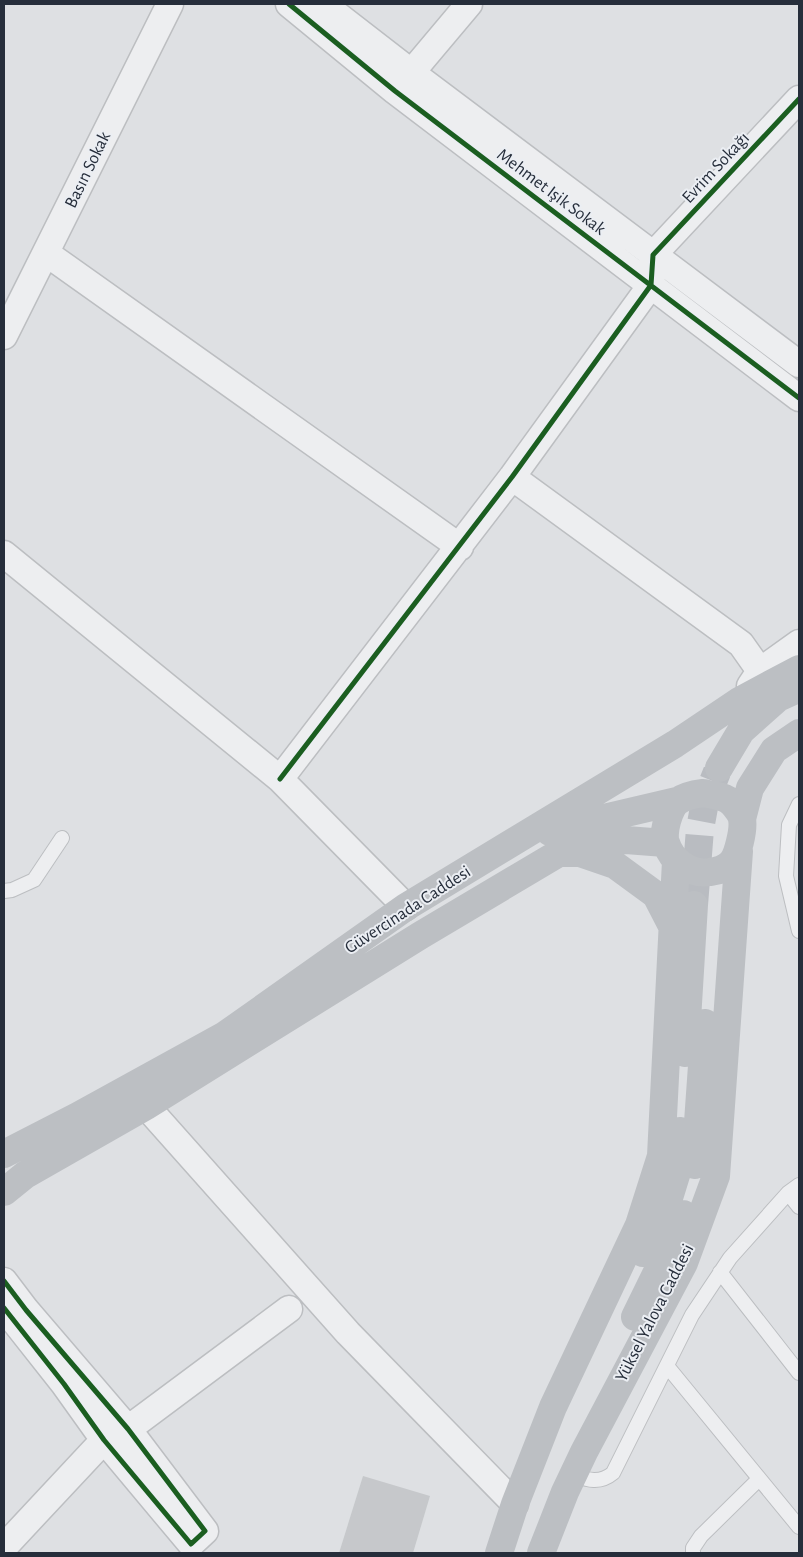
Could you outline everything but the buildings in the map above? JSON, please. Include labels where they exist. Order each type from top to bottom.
[{"type":"main road","name":"Güvercinada Caddesi","points":[[4,1154],[76,1117],[225,1035],[406,907],[675,744],[739,701],[799,670]]},
{"type":"main road","points":[[799,688],[778,698],[741,731],[726,772],[769,727],[799,706]]},
{"type":"main road","points":[[499,1553],[515,1504],[553,1407],[639,1225],[661,1156],[672,927],[671,852],[665,830],[670,814],[686,797],[706,753],[739,701]]},
{"type":"main road","points":[[671,852],[688,869],[708,873],[720,870],[732,862],[739,851],[742,819],[750,788],[774,750],[799,733]]},
{"type":"main road","points":[[506,848],[566,827],[686,797],[718,796],[733,803],[742,819]]},
{"type":"main road","name":"Güvercinada Caddesi","points":[[4,1192],[25,1175],[146,1106],[421,934],[559,853],[594,841],[626,840],[671,852]]},
{"type":"main road","name":"Yüksel Yalova Caddesi","points":[[541,1553],[578,1464],[684,1263],[716,1176],[739,851]]},
{"type":"main road","points":[[559,853],[580,853],[615,866],[656,895],[672,927]]},
{"type":"main road","points":[[533,1460],[665,1211],[677,1172],[704,906],[698,1138],[693,1182],[679,1227],[587,1412],[578,1464]]},
{"type":"street","name":"Basın Sokak","points":[[4,336],[170,4]]},
{"type":"street","name":"Mehmet Işik Sokak","points":[[289,4],[296,11],[404,82],[653,255],[799,364]]},
{"type":"street","name":"Mehmet Işik Sokak","points":[[323,4],[404,82],[651,284],[797,394]]},
{"type":"street","points":[[404,82],[469,4]]},
{"type":"street","name":"Evrim Sokağı","points":[[653,255],[799,99]]},
{"type":"street","points":[[46,253],[460,547]]},
{"type":"street","points":[[280,779],[460,547],[651,284],[653,255]]},
{"type":"street","points":[[512,477],[741,644],[760,671]]},
{"type":"street","points":[[4,554],[280,779],[406,907]]},
{"type":"street","points":[[739,701],[760,671],[799,643]]},
{"type":"street","points":[[146,1106],[348,1333],[515,1504]]},
{"type":"street","points":[[4,1281],[33,1318],[128,1428],[205,1531],[191,1544],[104,1440],[64,1384],[4,1308]]},
{"type":"street","points":[[4,1547],[104,1440],[128,1428],[289,1309]]},
{"type":"lane","points":[[798,810],[789,825],[786,876],[799,930]]},
{"type":"lane","points":[[4,891],[12,890],[34,880],[62,838]]},
{"type":"lane","points":[[578,1464],[595,1481],[608,1478],[614,1473],[692,1316],[730,1258],[794,1189]]},
{"type":"lane","points":[[794,1189],[799,1206]]},
{"type":"lane","points":[[720,1272],[799,1373]]},
{"type":"lane","points":[[667,1366],[799,1527]]},
{"type":"lane","points":[[693,1553],[693,1548],[701,1536],[759,1479]]},
{"type":"tunnel","points":[[694,905],[700,829],[705,802],[717,772]]},
{"type":"cycle path","points":[[289,4],[395,91],[799,398]]},
{"type":"cycle path","points":[[280,779],[512,477],[651,285],[653,255],[799,99]]},
{"type":"cycle path","points":[[4,1281],[26,1310],[128,1429],[205,1531],[191,1544],[104,1440],[64,1384],[4,1308]]}]
